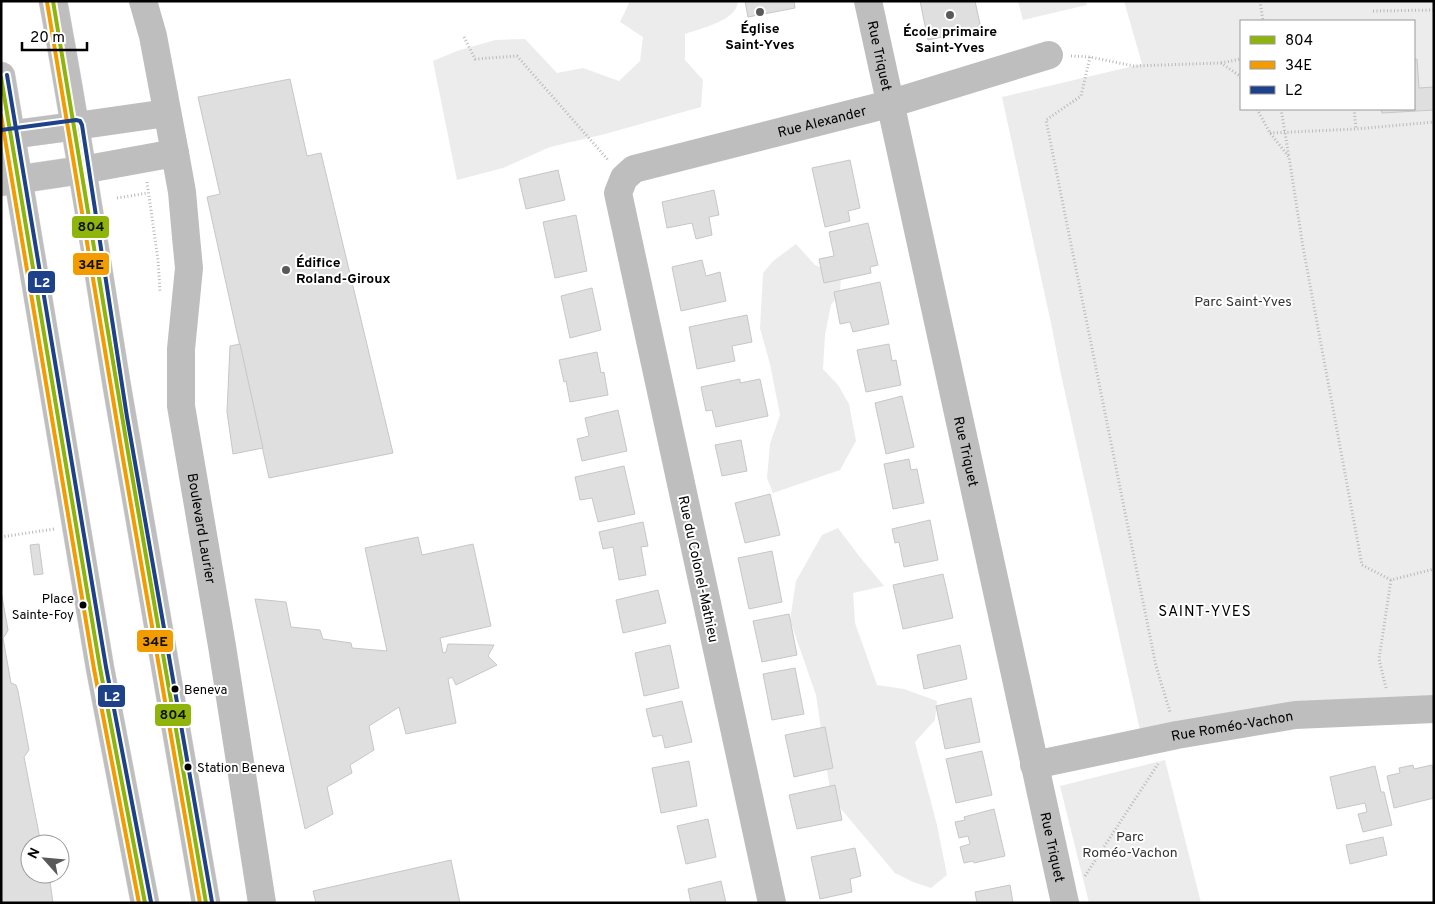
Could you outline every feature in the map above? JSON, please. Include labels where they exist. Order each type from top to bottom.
[{"type":"main road","points":[[53,1],[76,126],[142,537],[206,903]]},
{"type":"main road","name":"Boulevard Laurier","points":[[143,1],[153,36],[182,192],[189,268],[181,349],[181,406],[222,646],[262,903]]},
{"type":"main road","name":"Rue Triquet","points":[[868,1],[1065,903]]},
{"type":"main road","name":"Rue Alexander","points":[[624,178],[634,168],[889,104],[1049,55]]},
{"type":"main road","points":[[1,76],[10,181],[76,525],[100,668],[145,903]]},
{"type":"main road","points":[[6,136],[167,113]]},
{"type":"main road","points":[[10,181],[175,153]]},
{"type":"main road","name":"Rue du Colonel-Mathieu","points":[[624,178],[618,193],[772,903]]},
{"type":"main road","name":"Rue Roméo-Vachon","points":[[1034,765],[1177,735],[1295,715],[1434,709]]},
{"type":"path","points":[[1260,1],[1263,20]]},
{"type":"path","points":[[1373,11],[1434,10]]},
{"type":"path","points":[[464,37],[475,59],[517,56],[624,178]]},
{"type":"path","points":[[1049,55],[1090,57],[1134,66],[1221,63],[1240,60]]},
{"type":"path","points":[[1084,878],[1177,735],[1156,666],[1046,120],[1080,96],[1090,57]]},
{"type":"path","points":[[1221,63],[1240,76]]},
{"type":"path","points":[[1258,110],[1270,133],[1289,157]]},
{"type":"path","points":[[1281,110],[1303,247],[1362,565],[1391,580],[1434,569]]},
{"type":"path","points":[[1354,110],[1356,129]]},
{"type":"path","points":[[1270,133],[1356,129],[1434,122]]},
{"type":"path","points":[[117,198],[148,193]]},
{"type":"path","points":[[1,537],[76,525]]},
{"type":"path","points":[[1391,580],[1379,659],[1392,711]]},
{"type":"green space","points":[[630,1],[738,1],[732,14],[725,19],[685,34],[685,60],[703,80],[701,107],[605,134],[550,147],[503,168],[457,180],[433,61],[457,51],[495,40],[525,39],[557,73],[583,68],[619,81],[640,61],[643,37],[620,22]]},
{"type":"green space","points":[[1018,1],[1086,1],[1087,5],[1023,20]]},
{"type":"green space","name":"Parc Saint-Yves","points":[[1124,1],[1434,1],[1434,702],[1140,730],[1002,97],[1142,64]]},
{"type":"green space","points":[[796,244],[815,265],[841,276],[840,293],[831,305],[825,335],[823,369],[838,385],[849,404],[856,441],[840,470],[773,493],[767,478],[770,444],[780,415],[770,364],[760,328],[763,273],[773,261]]},
{"type":"green space","points":[[838,528],[884,586],[853,593],[855,623],[877,685],[904,689],[937,701],[935,720],[915,742],[937,825],[947,875],[931,888],[895,873],[831,797],[816,695],[790,620],[796,581],[822,535]]},
{"type":"green space","name":"Parc Roméo-Vachon","points":[[1165,760],[1201,903],[1089,903],[1060,786]]},
{"type":"building","name":"Église Saint-Yves","points":[[745,1],[794,1],[795,8],[748,17]]},
{"type":"building","name":"École primaire Saint-Yves","points":[[920,1],[975,1],[981,29],[928,40]]},
{"type":"building","points":[[1415,59],[1417,59],[1419,88],[1434,87],[1434,110],[1382,113],[1381,110],[1415,110]]},
{"type":"building","name":"Édifice Roland-Giroux","points":[[290,79],[307,156],[321,153],[393,453],[269,478],[207,197],[220,194],[198,97]]},
{"type":"building","points":[[850,160],[860,208],[848,211],[850,221],[825,227],[812,168]]},
{"type":"building","points":[[558,170],[565,200],[526,209],[519,179]]},
{"type":"building","points":[[714,190],[719,215],[709,217],[712,235],[696,239],[692,223],[667,228],[662,202]]},
{"type":"building","points":[[576,215],[587,271],[555,278],[543,222]]},
{"type":"building","points":[[868,223],[878,265],[870,267],[871,273],[824,283],[819,259],[834,256],[829,232]]},
{"type":"building","points":[[702,260],[706,276],[720,272],[726,301],[681,311],[672,267]]},
{"type":"building","points":[[880,282],[889,324],[853,332],[850,322],[840,324],[834,292]]},
{"type":"building","points":[[592,288],[601,330],[570,338],[561,296]]},
{"type":"building","points":[[747,315],[752,342],[732,346],[735,361],[697,369],[689,327]]},
{"type":"building","points":[[240,344],[263,448],[233,454],[227,412],[230,346]]},
{"type":"building","points":[[889,344],[892,361],[896,360],[901,385],[866,392],[857,350]]},
{"type":"building","points":[[597,352],[601,373],[604,372],[608,395],[570,402],[559,360]]},
{"type":"building","points":[[740,379],[740,383],[760,379],[768,416],[716,427],[712,410],[706,411],[701,387]]},
{"type":"building","points":[[902,396],[914,447],[886,454],[875,403]]},
{"type":"building","points":[[618,410],[627,451],[582,461],[577,439],[589,436],[585,418]]},
{"type":"building","points":[[741,440],[747,471],[722,476],[715,445]]},
{"type":"building","points":[[909,459],[911,470],[917,469],[924,503],[893,509],[884,464]]},
{"type":"building","points":[[624,466],[635,514],[598,522],[592,498],[580,500],[575,477]]},
{"type":"building","points":[[770,494],[780,535],[745,543],[735,503]]},
{"type":"building","points":[[930,520],[938,560],[904,567],[899,542],[895,543],[892,529]]},
{"type":"building","points":[[643,522],[648,546],[641,547],[646,575],[619,580],[613,547],[603,549],[599,532]]},
{"type":"building","points":[[418,537],[422,555],[473,544],[491,626],[440,638],[443,653],[446,652],[448,644],[494,645],[488,656],[497,665],[456,685],[452,677],[448,679],[456,723],[406,734],[399,707],[369,726],[374,750],[350,765],[352,773],[327,787],[333,814],[305,829],[255,599],[286,602],[291,627],[320,630],[323,639],[351,643],[352,648],[387,651],[365,548]]},
{"type":"building","points":[[39,544],[43,574],[34,575],[30,545]]},
{"type":"building","points":[[772,551],[782,602],[749,609],[738,558]]},
{"type":"building","points":[[943,574],[953,618],[903,629],[893,585]]},
{"type":"building","points":[[658,590],[666,623],[623,633],[616,600]]},
{"type":"building","name":"Place Sainte-Foy","points":[[1,591],[8,630],[3,638],[11,683],[16,685],[18,691],[29,750],[24,757],[39,834],[20,834],[20,884],[50,884],[53,903],[1,903]]},
{"type":"building","points":[[789,614],[797,655],[762,662],[753,621]]},
{"type":"building","points":[[670,645],[679,688],[644,696],[635,653]]},
{"type":"building","points":[[960,645],[967,679],[924,689],[917,655]]},
{"type":"building","points":[[795,668],[804,714],[772,720],[763,674]]},
{"type":"building","points":[[971,698],[980,742],[945,749],[936,706]]},
{"type":"building","points":[[682,701],[692,742],[665,748],[662,735],[653,737],[646,709]]},
{"type":"building","points":[[825,727],[833,768],[794,777],[785,735]]},
{"type":"building","points":[[982,751],[992,795],[956,803],[946,759]]},
{"type":"building","points":[[689,761],[697,806],[661,813],[652,768]]},
{"type":"building","points":[[1413,765],[1414,769],[1432,765],[1434,773],[1434,798],[1394,808],[1387,776],[1400,773],[1399,768]]},
{"type":"building","points":[[1375,766],[1392,825],[1363,832],[1358,814],[1367,812],[1365,803],[1337,809],[1330,777]]},
{"type":"building","points":[[835,785],[842,820],[797,829],[789,795]]},
{"type":"building","points":[[994,809],[1005,856],[974,863],[973,861],[964,863],[960,847],[970,844],[968,836],[959,838],[955,822],[965,820],[964,817]]},
{"type":"building","points":[[708,819],[716,857],[686,864],[677,826]]},
{"type":"building","points":[[1383,837],[1387,855],[1350,864],[1346,845]]},
{"type":"building","points":[[855,848],[861,876],[850,879],[852,892],[820,899],[811,857]]},
{"type":"building","points":[[451,860],[460,903],[316,903],[313,891]]},
{"type":"building","points":[[721,881],[726,903],[691,903],[688,889]]},
{"type":"building","points":[[1010,885],[1013,903],[977,903],[975,892]]},
{"type":"transit line","name":"804","points":[[53,1],[206,903]]},
{"type":"transit line","name":"34E","points":[[47,2],[122,453],[200,903]]},
{"type":"transit line","name":"L2","points":[[7,75],[106,667],[151,902]]},
{"type":"transit line","name":"804","points":[[1,77],[100,668],[145,903]]},
{"type":"transit line","name":"34E","points":[[1,115],[94,669],[139,903]]},
{"type":"transit line","name":"L2","points":[[1,130],[76,120],[80,121],[82,125],[127,417],[212,902]]},
{"type":"place","name":"Église Saint-Yves","points":[[760,12]]},
{"type":"place","name":"École primaire Saint-Yves","points":[[950,15]]},
{"type":"place","name":"Édifice Roland-Giroux","points":[[286,270]]},
{"type":"place","name":"Place Sainte-Foy","points":[[83,605]]},
{"type":"place","name":"Beneva","points":[[175,689]]},
{"type":"place","name":"Station Beneva","points":[[188,767]]},
{"type":"district","name":"SAINT-YVES","points":[[1205,611]]}]
